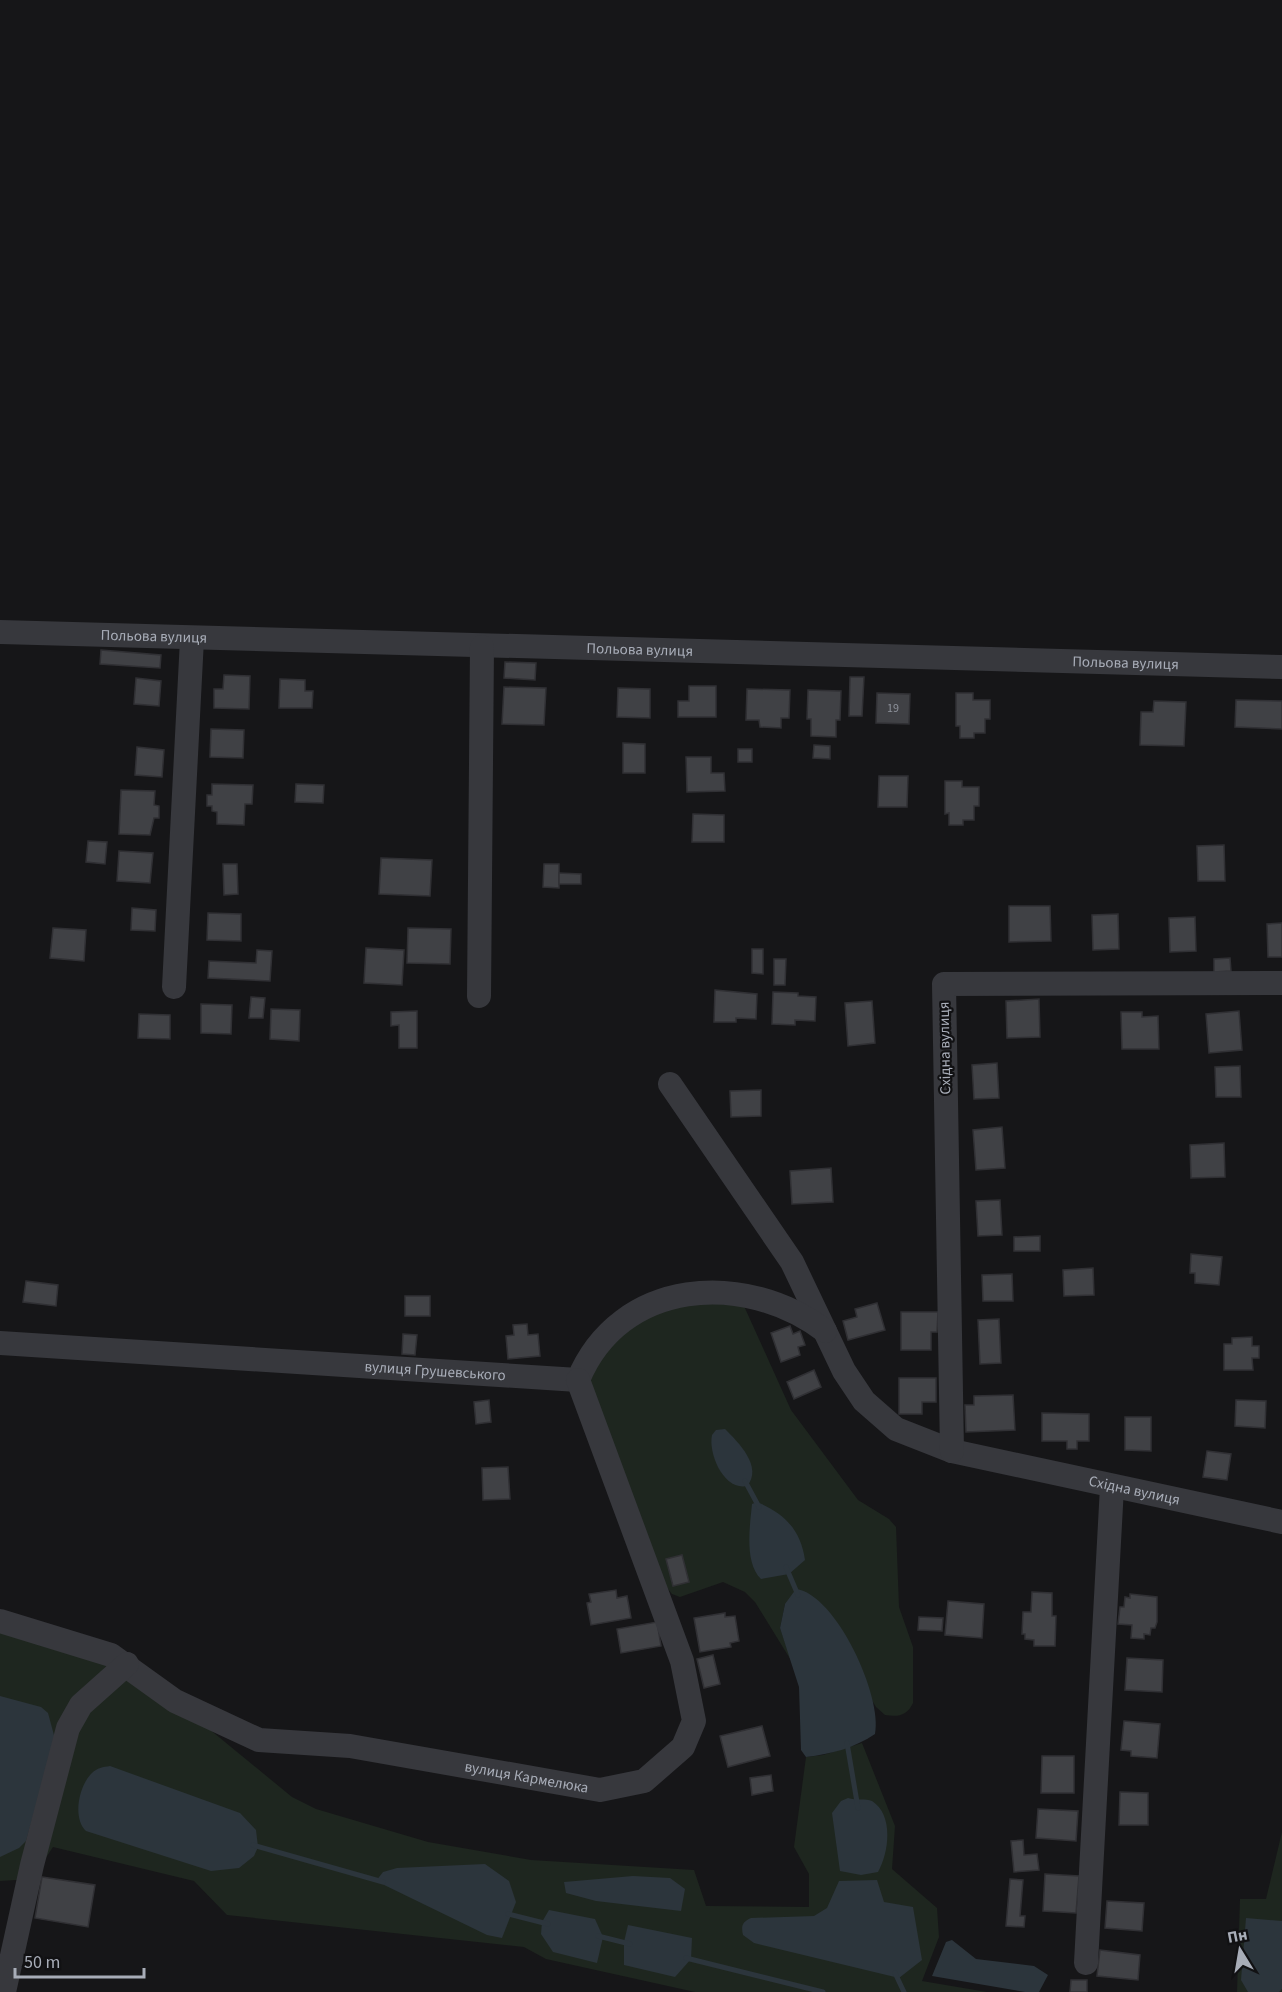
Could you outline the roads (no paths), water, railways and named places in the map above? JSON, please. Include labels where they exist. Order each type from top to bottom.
[{"type":"street","name":"Польова вулиця","points":[[0,632],[482,647],[1282,667]]},
{"type":"street","points":[[174,987],[192,639]]},
{"type":"street","points":[[479,996],[482,647]]},
{"type":"street","name":"Східна вулиця","points":[[952,1451],[944,984],[1282,983]]},
{"type":"street","name":"Східна вулиця","points":[[670,1084],[792,1262],[857,1391],[884,1420],[911,1437],[952,1451],[1282,1522]]},
{"type":"street","points":[[578,1380],[588,1357],[620,1323],[639,1310],[676,1296],[717,1293],[756,1297],[804,1315],[825,1331]]},
{"type":"street","name":"вулиця Грушевського","points":[[0,1343],[578,1380]]},
{"type":"street","name":"вулиця Кармелюка","points":[[0,1621],[95,1648],[127,1664],[175,1701],[259,1740],[350,1746],[600,1790],[644,1781],[683,1747],[694,1721],[682,1660],[578,1380]]},
{"type":"street","points":[[1086,1963],[1112,1487]]},
{"type":"street","points":[[4,1992],[32,1865],[68,1728],[81,1705],[127,1664]]},
{"type":"waterway","points":[[745,1481],[759,1507]]},
{"type":"waterway","points":[[786,1567],[798,1595]]},
{"type":"waterway","points":[[847,1743],[858,1808]]},
{"type":"waterway","points":[[253,1845],[383,1882]]},
{"type":"waterway","points":[[508,1914],[548,1924]]},
{"type":"waterway","points":[[598,1936],[630,1944]]},
{"type":"waterway","points":[[686,1958],[823,1992]]},
{"type":"waterway","points":[[895,1973],[904,1992]]}]
